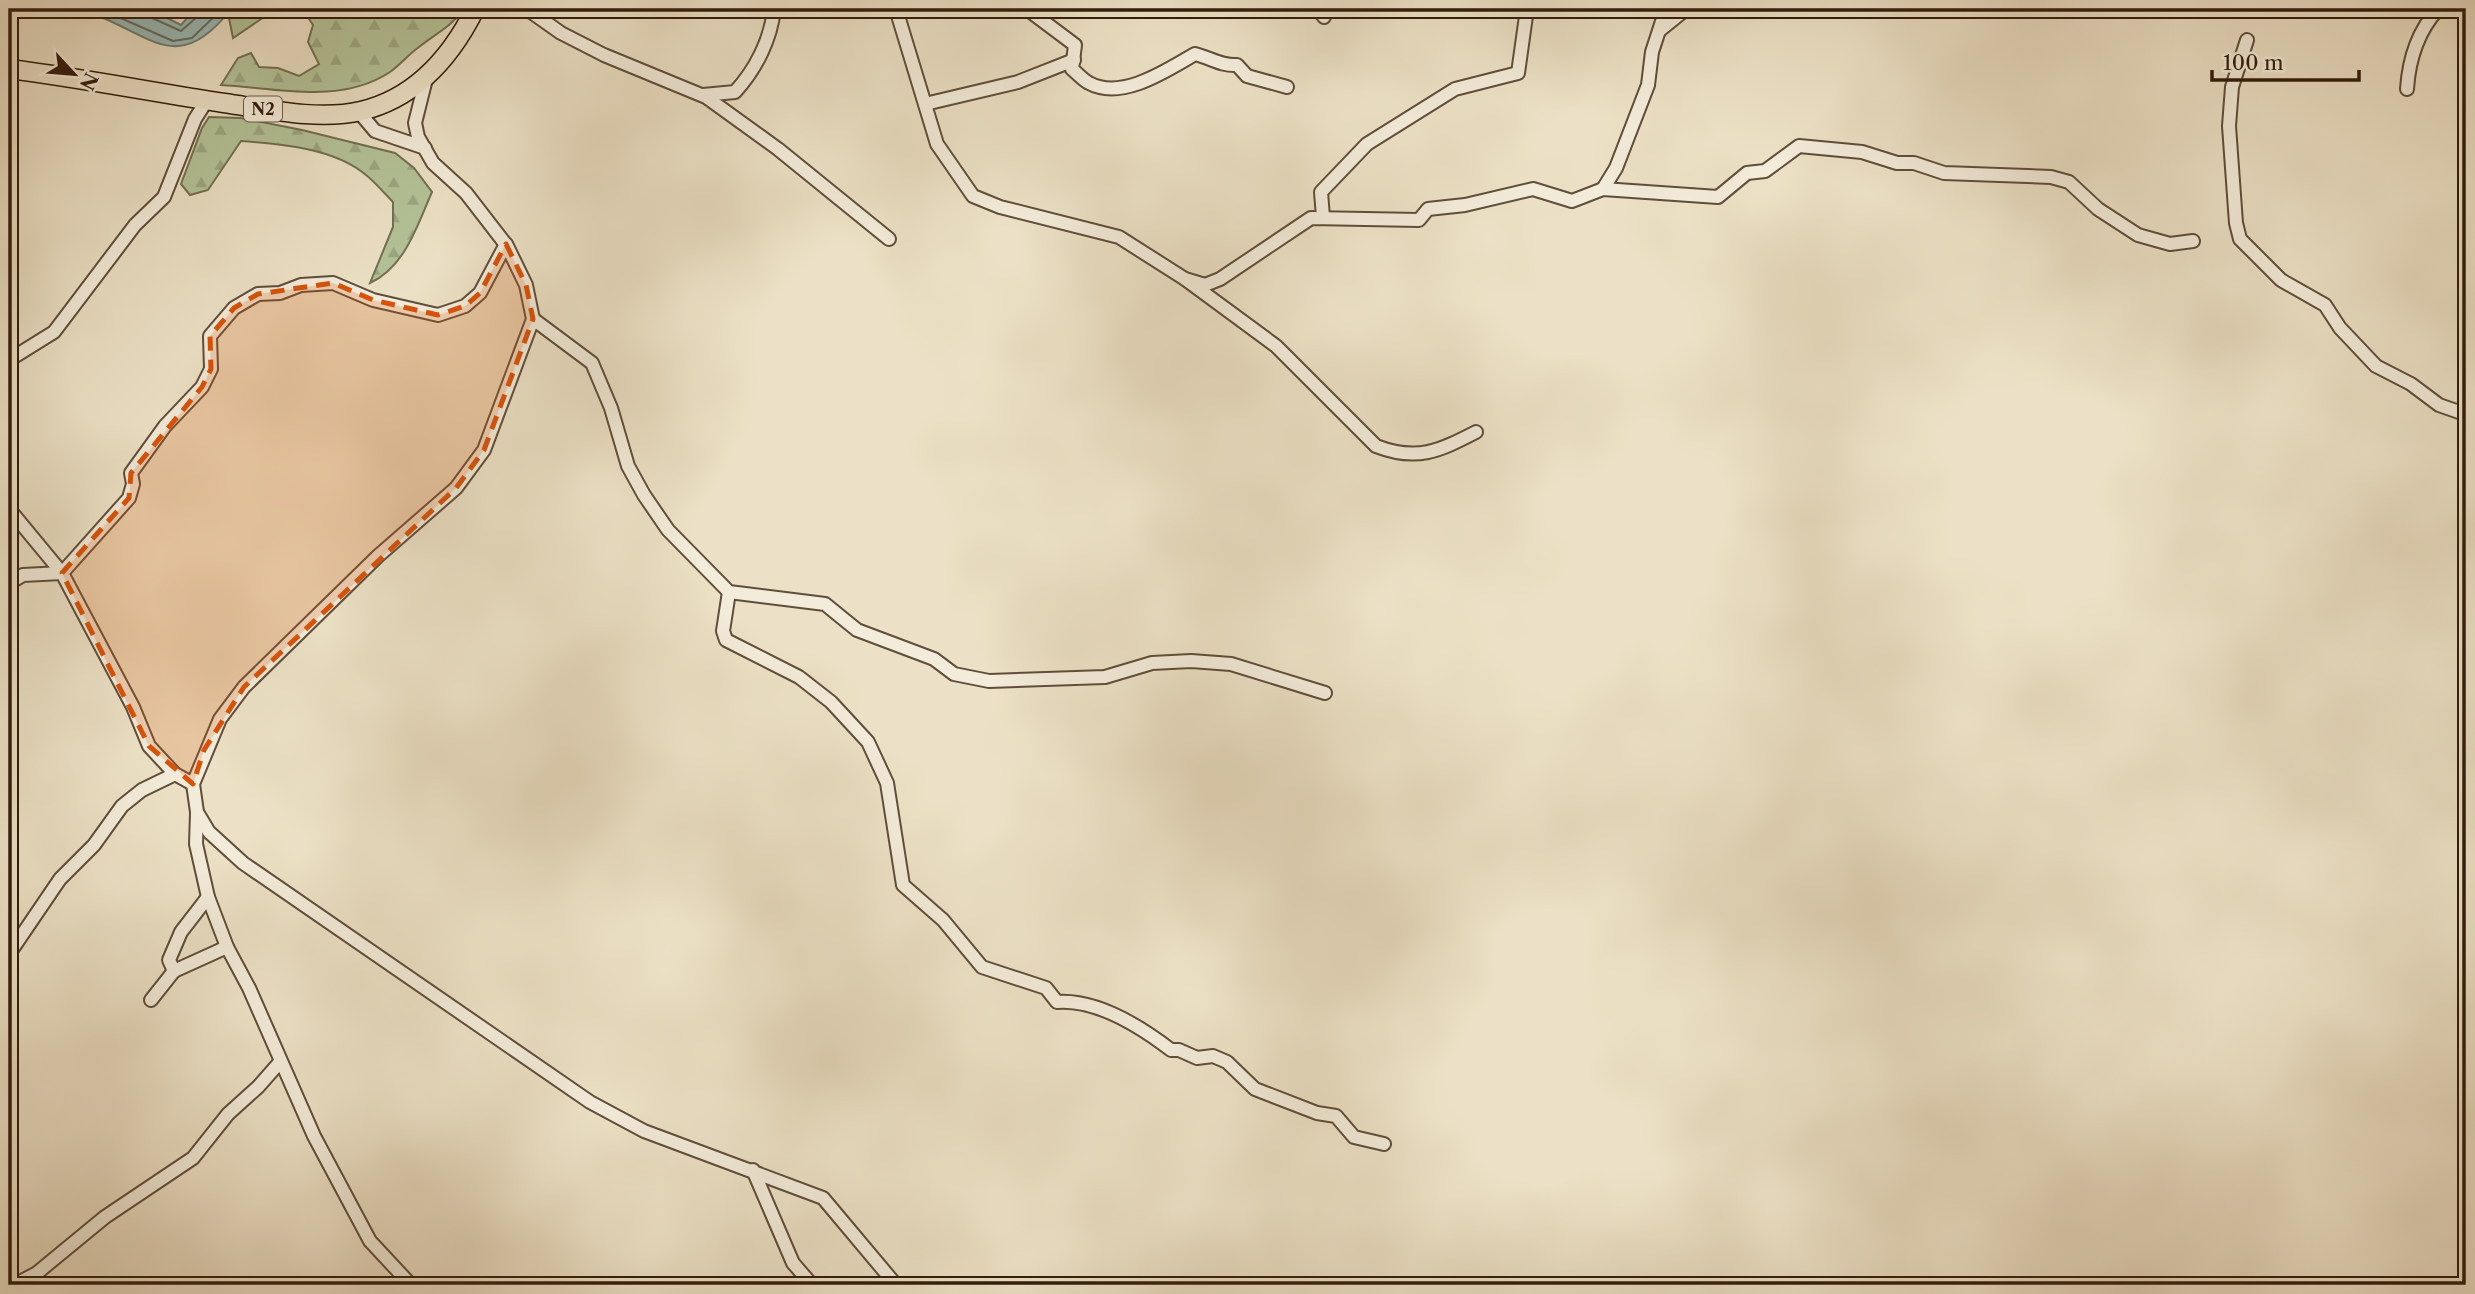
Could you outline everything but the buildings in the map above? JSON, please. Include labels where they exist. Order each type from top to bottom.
[{"type":"highway","name":"N2","points":[[9,69],[292,113],[359,112],[394,99],[426,79],[446,58],[475,9]]},
{"type":"street","points":[[527,9],[561,33],[604,55],[703,95],[778,149],[889,240]]},
{"type":"street","points":[[703,95],[735,92],[746,80],[773,26],[774,9]]},
{"type":"street","points":[[896,9],[937,144],[973,196],[1000,207],[1119,237],[1185,279],[1276,346],[1376,446],[1396,454],[1420,455],[1446,447],[1476,432]]},
{"type":"street","points":[[1027,9],[1075,45],[1072,69],[1089,83],[1109,88],[1140,83],[1195,54],[1211,58],[1223,66],[1237,65],[1247,76],[1287,87]]},
{"type":"street","points":[[1323,217],[1321,192],[1367,144],[1455,89],[1518,73],[1527,9]]},
{"type":"street","points":[[1602,189],[1616,168],[1639,109],[1666,9]]},
{"type":"street","points":[[1660,30],[1686,9]]},
{"type":"street","points":[[2407,89],[2408,68],[2424,25],[2438,9]]},
{"type":"street","points":[[2247,40],[2232,87],[2229,126],[2236,223],[2240,239],[2281,280],[2325,305],[2340,328],[2376,366],[2411,384],[2439,405],[2459,412],[2466,411]]},
{"type":"street","points":[[925,104],[1018,82],[1074,60]]},
{"type":"street","points":[[411,1285],[370,1241],[314,1136],[227,947],[208,897],[197,844],[197,813],[192,784],[220,719],[244,687],[279,656],[378,556],[456,488],[484,450],[533,318],[526,285],[506,244],[466,193],[433,163],[425,148],[415,124],[426,79]]},
{"type":"street","points":[[9,360],[54,332],[135,225],[164,197],[195,120],[207,100]]},
{"type":"street","points":[[359,112],[375,131],[425,148]]},
{"type":"street","points":[[1185,279],[1205,285],[1220,279],[1311,218],[1419,220],[1428,209],[1465,205],[1533,189],[1572,201],[1602,189],[1718,197],[1747,173],[1765,171],[1799,146],[1863,152],[1897,163],[1914,163],[1944,173],[2051,177],[2069,182],[2098,209],[2138,235],[2171,244],[2193,241]]},
{"type":"street","points":[[9,583],[23,575],[62,573],[129,498],[133,484],[131,473],[165,426],[202,387],[211,369],[210,336],[234,308],[258,294],[280,293],[301,285],[333,283],[373,300],[415,312],[438,315],[465,306],[480,293],[506,244]]},
{"type":"street","points":[[533,318],[592,363],[611,408],[628,466],[644,495],[668,530],[729,593],[825,604],[857,630],[934,659],[954,674],[989,681],[1105,677],[1152,663],[1191,661],[1231,664],[1325,693]]},
{"type":"street","points":[[9,509],[62,573],[133,707],[149,747],[175,774],[192,784]]},
{"type":"street","points":[[729,593],[723,631],[726,640],[799,677],[831,702],[868,742],[887,783],[903,885],[943,920],[982,967],[1045,988],[1057,1002],[1073,1000],[1142,1028],[1171,1050],[1179,1050],[1197,1058],[1213,1056],[1227,1062],[1255,1089],[1317,1114],[1336,1116],[1354,1137],[1384,1143]]},
{"type":"street","points":[[9,954],[60,879],[94,845],[122,806],[142,790],[175,774]]},
{"type":"street","points":[[197,813],[209,832],[243,863],[590,1102],[644,1131],[823,1198],[896,1285]]},
{"type":"street","points":[[174,971],[169,960],[181,932],[208,897]]},
{"type":"street","points":[[150,1000],[174,971],[227,947]]},
{"type":"street","points":[[14,1285],[37,1273],[105,1217],[193,1158],[229,1114],[280,1062]]},
{"type":"street","points":[[753,1170],[793,1263],[812,1285]]},
{"type":"highlighted area","points":[[506,244],[526,285],[533,319],[484,450],[456,488],[244,687],[204,750],[193,784],[149,746],[62,573],[129,498],[131,473],[202,387],[211,369],[210,336],[234,308],[258,294],[333,283],[373,300],[438,315],[465,306],[480,293]]},
{"type":"green space","points":[[231,9],[276,9],[233,38],[228,13]]},
{"type":"green space","points":[[291,9],[464,9],[449,25],[394,69],[371,82],[350,88],[308,92],[221,85],[238,58],[251,53],[259,67],[278,68],[299,76],[319,64],[308,42],[313,25],[307,16]]},
{"type":"green space","points":[[209,117],[241,118],[395,153],[414,168],[432,192],[415,232],[401,256],[382,276],[370,283],[393,227],[393,202],[370,178],[353,166],[323,153],[290,146],[241,141],[208,190],[190,195],[181,184],[202,128]]},
{"type":"water","points":[[76,9],[149,9],[181,25],[195,9],[231,9],[211,31],[192,43],[175,46],[158,43]]}]
